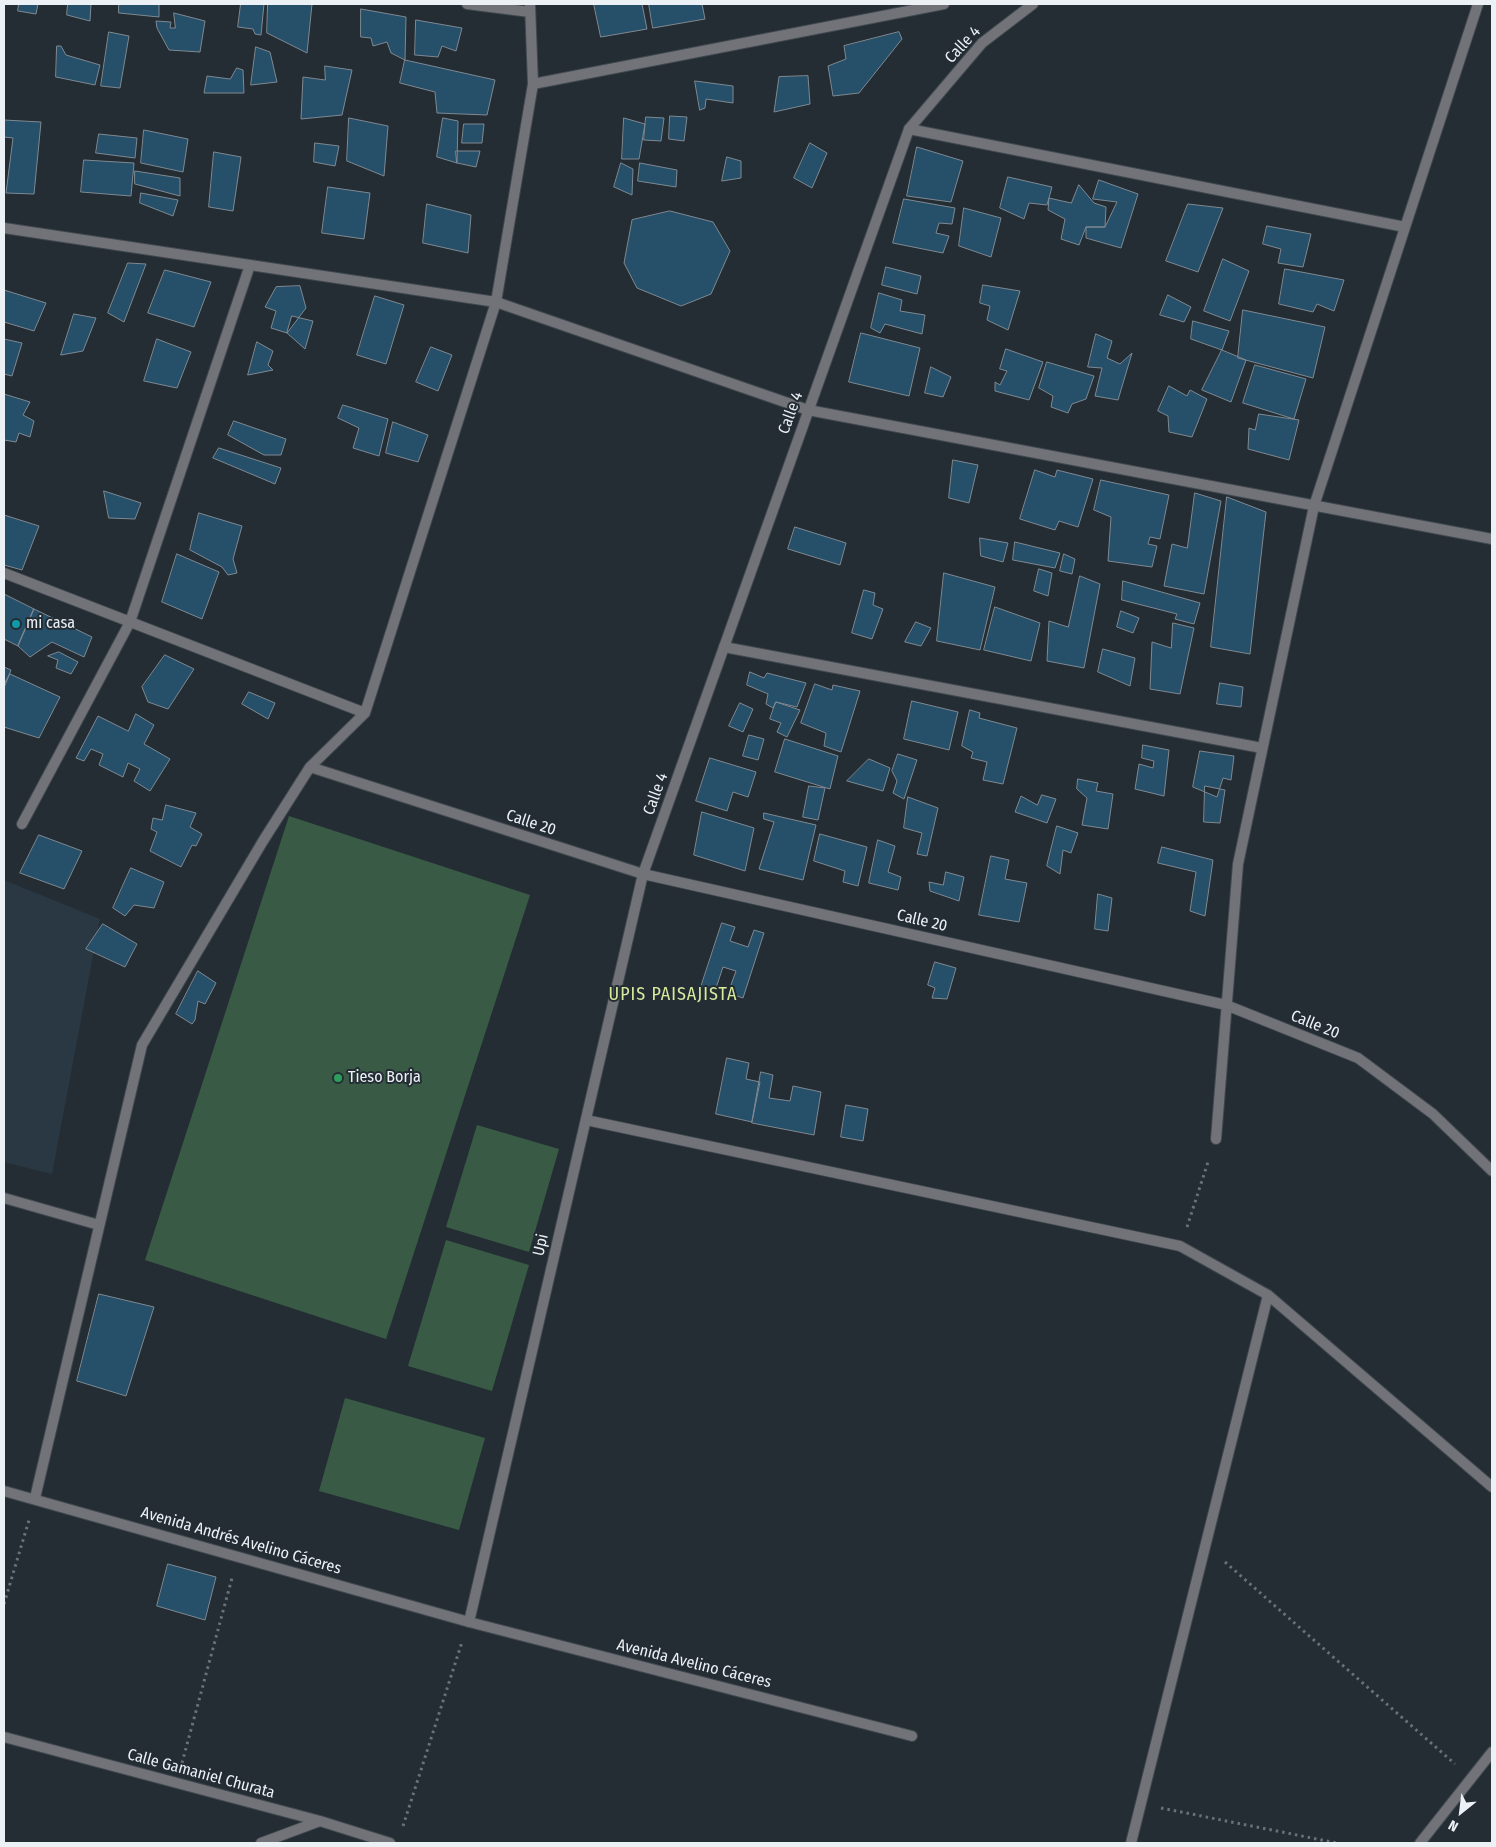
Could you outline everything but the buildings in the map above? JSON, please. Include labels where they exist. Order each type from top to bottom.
[{"type":"street","points":[[35,1498],[142,1045],[263,841],[310,767],[365,713],[496,302],[533,84],[530,8],[467,4]]},
{"type":"street","points":[[533,84],[944,4]]},
{"type":"street","name":"Calle 4","points":[[643,874],[909,129],[982,43],[1033,4]]},
{"type":"street","points":[[1216,1139],[1238,864],[1314,506],[1478,4]]},
{"type":"street","points":[[909,129],[1405,227]]},
{"type":"street","points":[[4,228],[496,302],[808,410],[1492,540]]},
{"type":"street","points":[[22,824],[130,622],[250,265]]},
{"type":"street","points":[[4,573],[365,713]]},
{"type":"street","points":[[724,647],[1262,748]]},
{"type":"street","name":"Calle 20","points":[[310,767],[643,874],[1226,1005],[1358,1058],[1433,1114],[1492,1171]]},
{"type":"street","name":"Upi","points":[[469,1622],[643,874]]},
{"type":"street","points":[[586,1120],[1180,1246],[1268,1295],[1492,1488]]},
{"type":"street","points":[[4,1198],[100,1225]]},
{"type":"street","points":[[1130,1843],[1268,1295]]},
{"type":"street","name":"Avenida Andrés Avelino Cáceres","points":[[4,1491],[35,1498],[469,1622]]},
{"type":"street","name":"Avenida Avelino Cáceres","points":[[469,1622],[912,1736]]},
{"type":"street","name":"Calle Gamaniel Churata","points":[[4,1737],[320,1821],[390,1843]]},
{"type":"street","points":[[1420,1843],[1492,1752]]},
{"type":"street","points":[[261,1843],[320,1821]]},
{"type":"path","points":[[1180,1246],[1216,1139]]},
{"type":"path","points":[[4,1604],[35,1498]]},
{"type":"path","points":[[1206,1545],[1441,1754],[1472,1777]]},
{"type":"path","points":[[176,1783],[238,1556]]},
{"type":"path","points":[[400,1834],[469,1622]]},
{"type":"path","points":[[1140,1804],[1337,1843]]},
{"type":"shaded area","points":[[4,880],[100,919],[52,1174],[4,1162]]},
{"type":"green space","name":"Tieso Borja","points":[[289,816],[530,895],[386,1339],[145,1260]]},
{"type":"green space","points":[[477,1125],[559,1149],[529,1252],[446,1227]]},
{"type":"green space","points":[[446,1240],[529,1265],[492,1391],[408,1366]]},
{"type":"green space","points":[[345,1398],[485,1438],[459,1530],[319,1491]]},
{"type":"place","name":"mi casa","points":[[16,624]]},
{"type":"place","name":"Tieso Borja","points":[[338,1078]]},
{"type":"district","name":"UPIS PAISAJISTA","points":[[673,995]]}]
